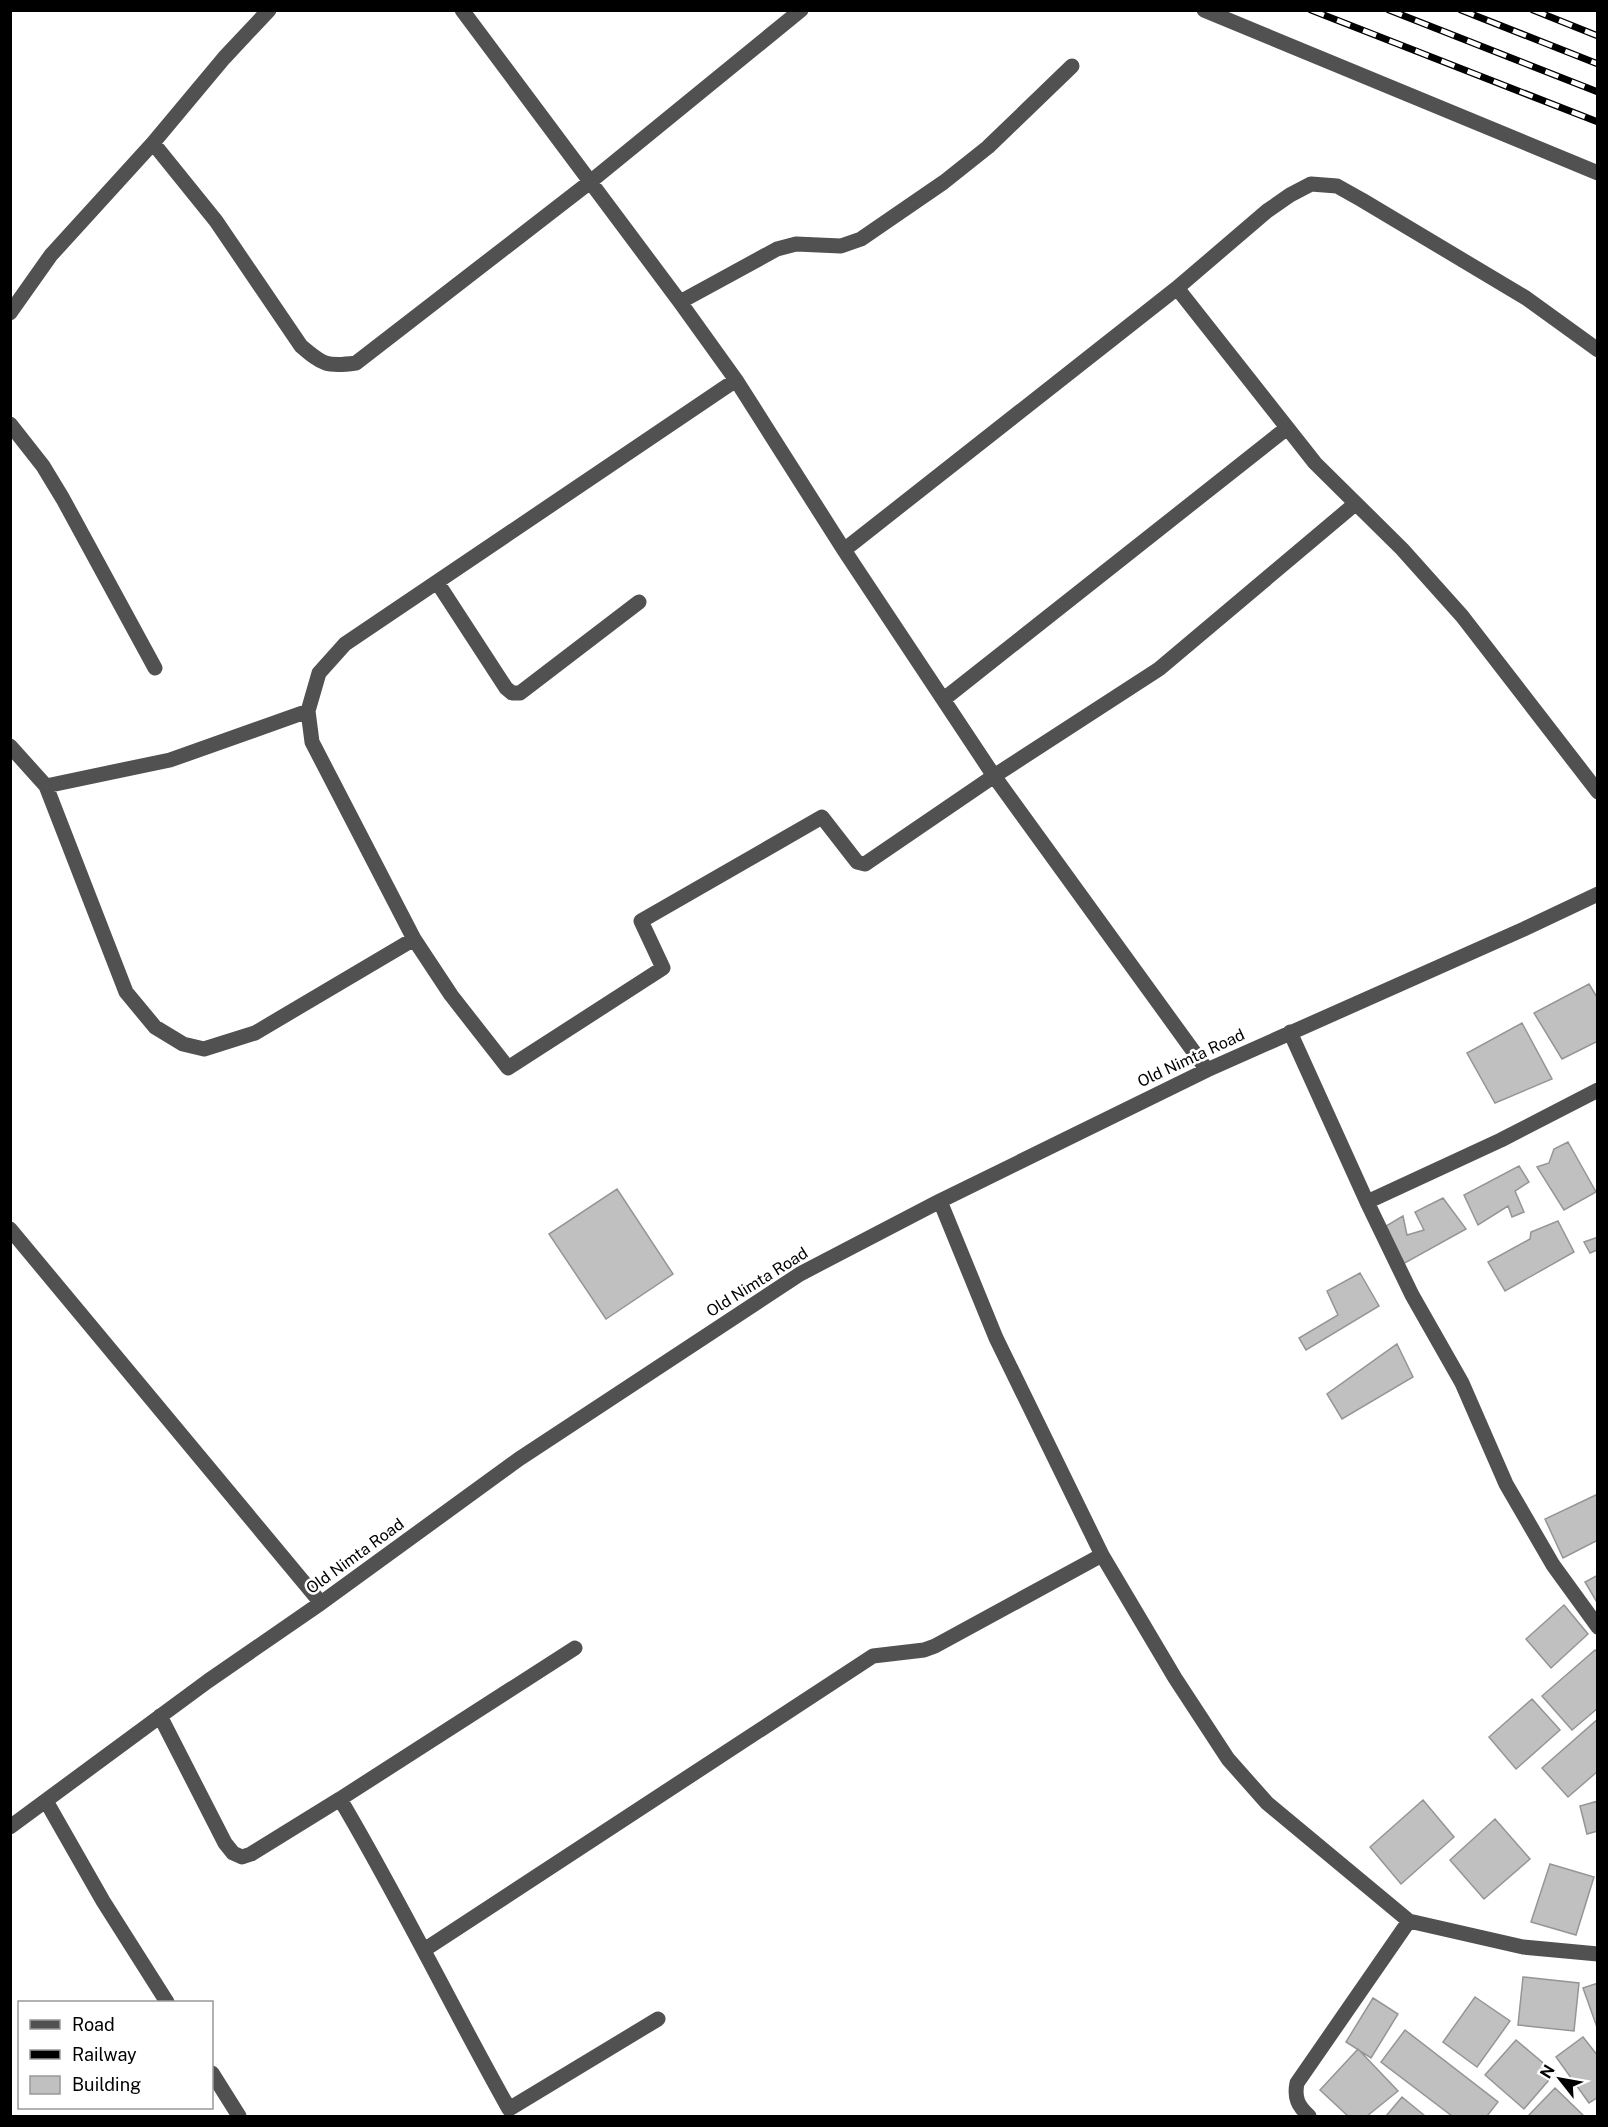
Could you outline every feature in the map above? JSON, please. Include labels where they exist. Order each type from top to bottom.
[{"type":"street","points":[[10,314],[51,255],[153,143],[224,58],[268,10]]},
{"type":"street","points":[[462,10],[736,380],[844,550],[994,776],[1207,1070]]},
{"type":"street","points":[[153,143],[216,221],[301,346],[318,361],[334,366],[356,363],[590,182],[801,10]]},
{"type":"street","points":[[1204,10],[1598,173]]},
{"type":"street","points":[[680,302],[777,249],[796,244],[841,246],[861,239],[944,182],[988,147],[1072,66]]},
{"type":"street","points":[[844,550],[1177,288],[1267,211],[1311,184],[1337,186],[1527,297],[1598,350]]},
{"type":"street","points":[[1177,288],[1315,464],[1402,549],[1462,616],[1598,792]]},
{"type":"street","points":[[736,380],[345,644],[319,673],[308,711],[312,742],[414,939],[451,994],[508,1068],[663,968],[641,921],[822,818],[857,862],[865,864],[994,776],[1159,669],[1355,504]]},
{"type":"street","points":[[10,424],[43,466],[63,499],[155,668]]},
{"type":"street","points":[[944,699],[1287,428]]},
{"type":"street","points":[[436,582],[506,688],[512,693],[520,693],[639,602]]},
{"type":"street","points":[[46,786],[170,760],[308,711]]},
{"type":"street","points":[[10,746],[46,786],[126,992],[155,1027],[183,1044],[204,1049],[255,1033],[414,939]]},
{"type":"street","name":"Old Nimta Road","points":[[10,1827],[208,1681],[321,1603],[519,1459],[800,1274],[940,1200],[1207,1070],[1598,894]]},
{"type":"street","points":[[1290,1032],[1412,1295],[1462,1383],[1506,1484],[1553,1565],[1598,1627]]},
{"type":"street","points":[[1367,1202],[1501,1140],[1598,1090]]},
{"type":"street","points":[[940,1200],[996,1338],[1102,1554],[1175,1678],[1228,1760],[1267,1803],[1409,1921],[1523,1947],[1598,1954]]},
{"type":"street","points":[[10,1229],[321,1603]]},
{"type":"street","points":[[424,1950],[873,1656],[924,1650],[935,1646],[1102,1554]]},
{"type":"street","points":[[160,1716],[225,1843],[233,1853],[242,1857],[251,1854],[575,1648]]},
{"type":"street","points":[[340,1798],[376,1858],[506,2114],[658,2019]]},
{"type":"street","points":[[46,1801],[103,1901],[166,2001]]},
{"type":"street","points":[[1309,2116],[1295,2095],[1297,2083],[1409,1921]]},
{"type":"street","points":[[213,2075],[239,2116]]},
{"type":"building","points":[[1589,984],[1598,999],[1598,1041],[1562,1059],[1534,1013]]},
{"type":"building","points":[[1522,1023],[1552,1079],[1495,1103],[1467,1053]]},
{"type":"building","points":[[1568,1142],[1596,1192],[1564,1210],[1537,1167],[1549,1163],[1554,1149]]},
{"type":"building","points":[[1519,1166],[1529,1182],[1515,1191],[1524,1212],[1512,1217],[1508,1206],[1478,1225],[1464,1195]]},
{"type":"building","points":[[617,1189],[673,1274],[606,1319],[549,1234]]},
{"type":"building","points":[[1443,1198],[1466,1229],[1403,1264],[1386,1226],[1403,1216],[1407,1235],[1424,1230],[1415,1212]]},
{"type":"building","points":[[1558,1221],[1574,1252],[1505,1291],[1488,1262],[1530,1239],[1531,1232]]},
{"type":"building","points":[[1598,1237],[1598,1252],[1597,1250],[1590,1253],[1584,1242]]},
{"type":"building","points":[[1360,1273],[1379,1306],[1306,1350],[1299,1338],[1338,1315],[1327,1291]]},
{"type":"building","points":[[1397,1344],[1413,1377],[1342,1419],[1327,1394]]},
{"type":"building","points":[[1598,1494],[1598,1540],[1563,1558],[1545,1519]]},
{"type":"building","points":[[1598,1575],[1598,1604],[1585,1582]]},
{"type":"building","points":[[1564,1605],[1588,1634],[1551,1668],[1526,1639]]},
{"type":"building","points":[[1595,1650],[1598,1653],[1598,1708],[1572,1730],[1542,1696]]},
{"type":"building","points":[[1532,1699],[1560,1730],[1516,1769],[1489,1737]]},
{"type":"building","points":[[1598,1719],[1598,1771],[1568,1797],[1542,1768]]},
{"type":"building","points":[[1423,1800],[1454,1837],[1401,1884],[1370,1847]]},
{"type":"building","points":[[1598,1801],[1598,1831],[1587,1834],[1580,1806]]},
{"type":"building","points":[[1495,1819],[1530,1859],[1484,1899],[1450,1860]]},
{"type":"building","points":[[1550,1864],[1594,1877],[1576,1935],[1531,1922]]},
{"type":"building","points":[[1523,1977],[1579,1983],[1574,2031],[1518,2025]]},
{"type":"building","points":[[1598,1983],[1598,2030],[1583,1988]]},
{"type":"building","points":[[1475,1997],[1510,2021],[1477,2067],[1443,2042]]},
{"type":"building","points":[[1373,1998],[1398,2014],[1371,2058],[1346,2042]]},
{"type":"building","points":[[1405,2030],[1498,2102],[1487,2116],[1452,2116],[1381,2062]]},
{"type":"building","points":[[1583,2037],[1598,2056],[1598,2097],[1589,2103],[1556,2057]]},
{"type":"building","points":[[1516,2040],[1555,2073],[1524,2109],[1485,2075]]},
{"type":"building","points":[[1358,2049],[1398,2091],[1367,2116],[1348,2116],[1320,2090]]},
{"type":"building","points":[[1555,2088],[1584,2116],[1528,2116]]},
{"type":"building","points":[[1402,2097],[1425,2116],[1386,2116]]},
{"type":"railway","points":[[1311,10],[1598,122]]},
{"type":"railway","points":[[1389,10],[1598,92]]},
{"type":"railway","points":[[1461,10],[1598,64]]},
{"type":"railway","points":[[1533,10],[1598,36]]}]
